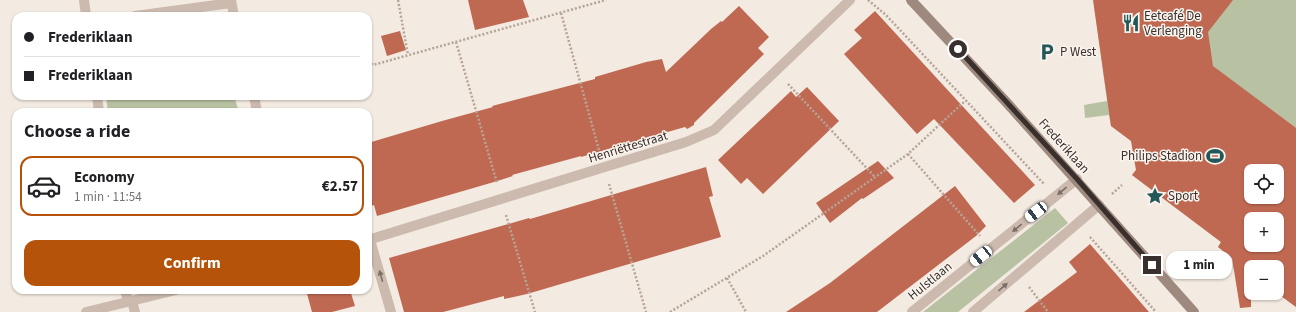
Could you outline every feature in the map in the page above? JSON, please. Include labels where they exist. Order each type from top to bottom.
[{"type":"street","points":[[84,0],[86,12]]},
{"type":"street","name":"Henriëttestraat","points":[[372,239],[686,142],[714,130],[850,0]]},
{"type":"street","name":"Frederiklaan","points":[[911,0],[1077,179],[1194,312]]},
{"type":"street","points":[[163,12],[231,2],[233,12]]},
{"type":"street","name":"Hulstlaan","points":[[912,312],[1077,179]]},
{"type":"street","points":[[973,312],[1099,205]]},
{"type":"street","points":[[372,250],[391,312]]},
{"type":"street","points":[[127,294],[135,312]]},
{"type":"street","points":[[86,312],[159,294]]},
{"type":"path","points":[[398,0],[408,55]]},
{"type":"path","points":[[372,64],[606,0]]},
{"type":"path","points":[[868,0],[886,16],[1046,187]]},
{"type":"path","points":[[561,13],[646,312]]},
{"type":"path","points":[[456,42],[534,312]]},
{"type":"path","points":[[775,71],[875,177]]},
{"type":"path","points":[[670,312],[763,256],[908,154],[965,101]]},
{"type":"path","points":[[908,154],[955,206],[990,249]]},
{"type":"path","points":[[1088,235],[1156,312]]},
{"type":"path","points":[[1019,274],[1048,312]]},
{"type":"path","points":[[727,278],[746,312]]},
{"type":"green space","name":"Philips Stadion","points":[[1097,0],[1296,0],[1296,307],[1284,298],[1284,260],[1244,260],[1244,278],[1234,270],[1233,265],[1236,261],[1218,247],[1221,242],[1132,175],[1140,165],[1134,160],[1133,152],[1138,146],[1111,126],[1109,115],[1085,118],[1084,105],[1107,101],[1094,5]]},
{"type":"green space","points":[[106,100],[235,100],[238,108],[108,108]]},
{"type":"green space","points":[[1055,208],[1068,223],[958,312],[923,312]]},
{"type":"building","points":[[468,0],[523,0],[529,17],[475,30]]},
{"type":"building","name":"Philips Stadion","points":[[1093,0],[1233,0],[1208,32],[1213,66],[1296,128],[1296,307],[1284,298],[1284,260],[1244,260],[1244,300],[1251,300],[1251,307],[1240,308],[1232,258],[1218,247],[1221,242],[1132,175],[1136,170],[1131,141],[1111,126]]},
{"type":"building","points":[[739,6],[769,37],[758,48],[764,54],[694,123],[694,125],[687,129],[685,127],[512,175],[513,176],[494,182],[377,216],[374,205],[372,206],[372,142],[493,107],[492,106],[595,79],[595,77],[646,62],[662,59],[666,72],[711,29],[721,21],[722,22]]},
{"type":"building","points":[[875,11],[1035,185],[1014,203],[934,119],[917,134],[844,54],[862,38],[854,30]]},
{"type":"building","points":[[400,31],[406,50],[387,56],[381,36]]},
{"type":"building","points":[[807,87],[839,121],[763,194],[747,178],[741,184],[718,160],[791,91],[796,97]]},
{"type":"building","points":[[878,161],[894,178],[863,199],[862,198],[830,223],[816,203]]},
{"type":"building","points":[[706,167],[713,196],[709,197],[721,237],[527,294],[504,299],[504,296],[443,312],[404,312],[389,258],[529,218],[530,219]]},
{"type":"building","points":[[955,186],[986,226],[976,236],[877,312],[786,312],[830,283]]},
{"type":"building","points":[[1090,244],[1149,312],[1024,312],[1077,272],[1069,262]]},
{"type":"building","points":[[307,294],[351,294],[355,306],[332,312],[312,312]]},
{"type":"place","name":"Eetcafé De Verlenging","points":[[1131,23]]},
{"type":"place","name":"P West","points":[[1047,52]]},
{"type":"place","name":"Philips Stadion","points":[[1215,156]]},
{"type":"place","name":"Sport","points":[[1155,196]]},
{"type":"route","points":[[958,49],[1077,179],[1152,265]]}]
